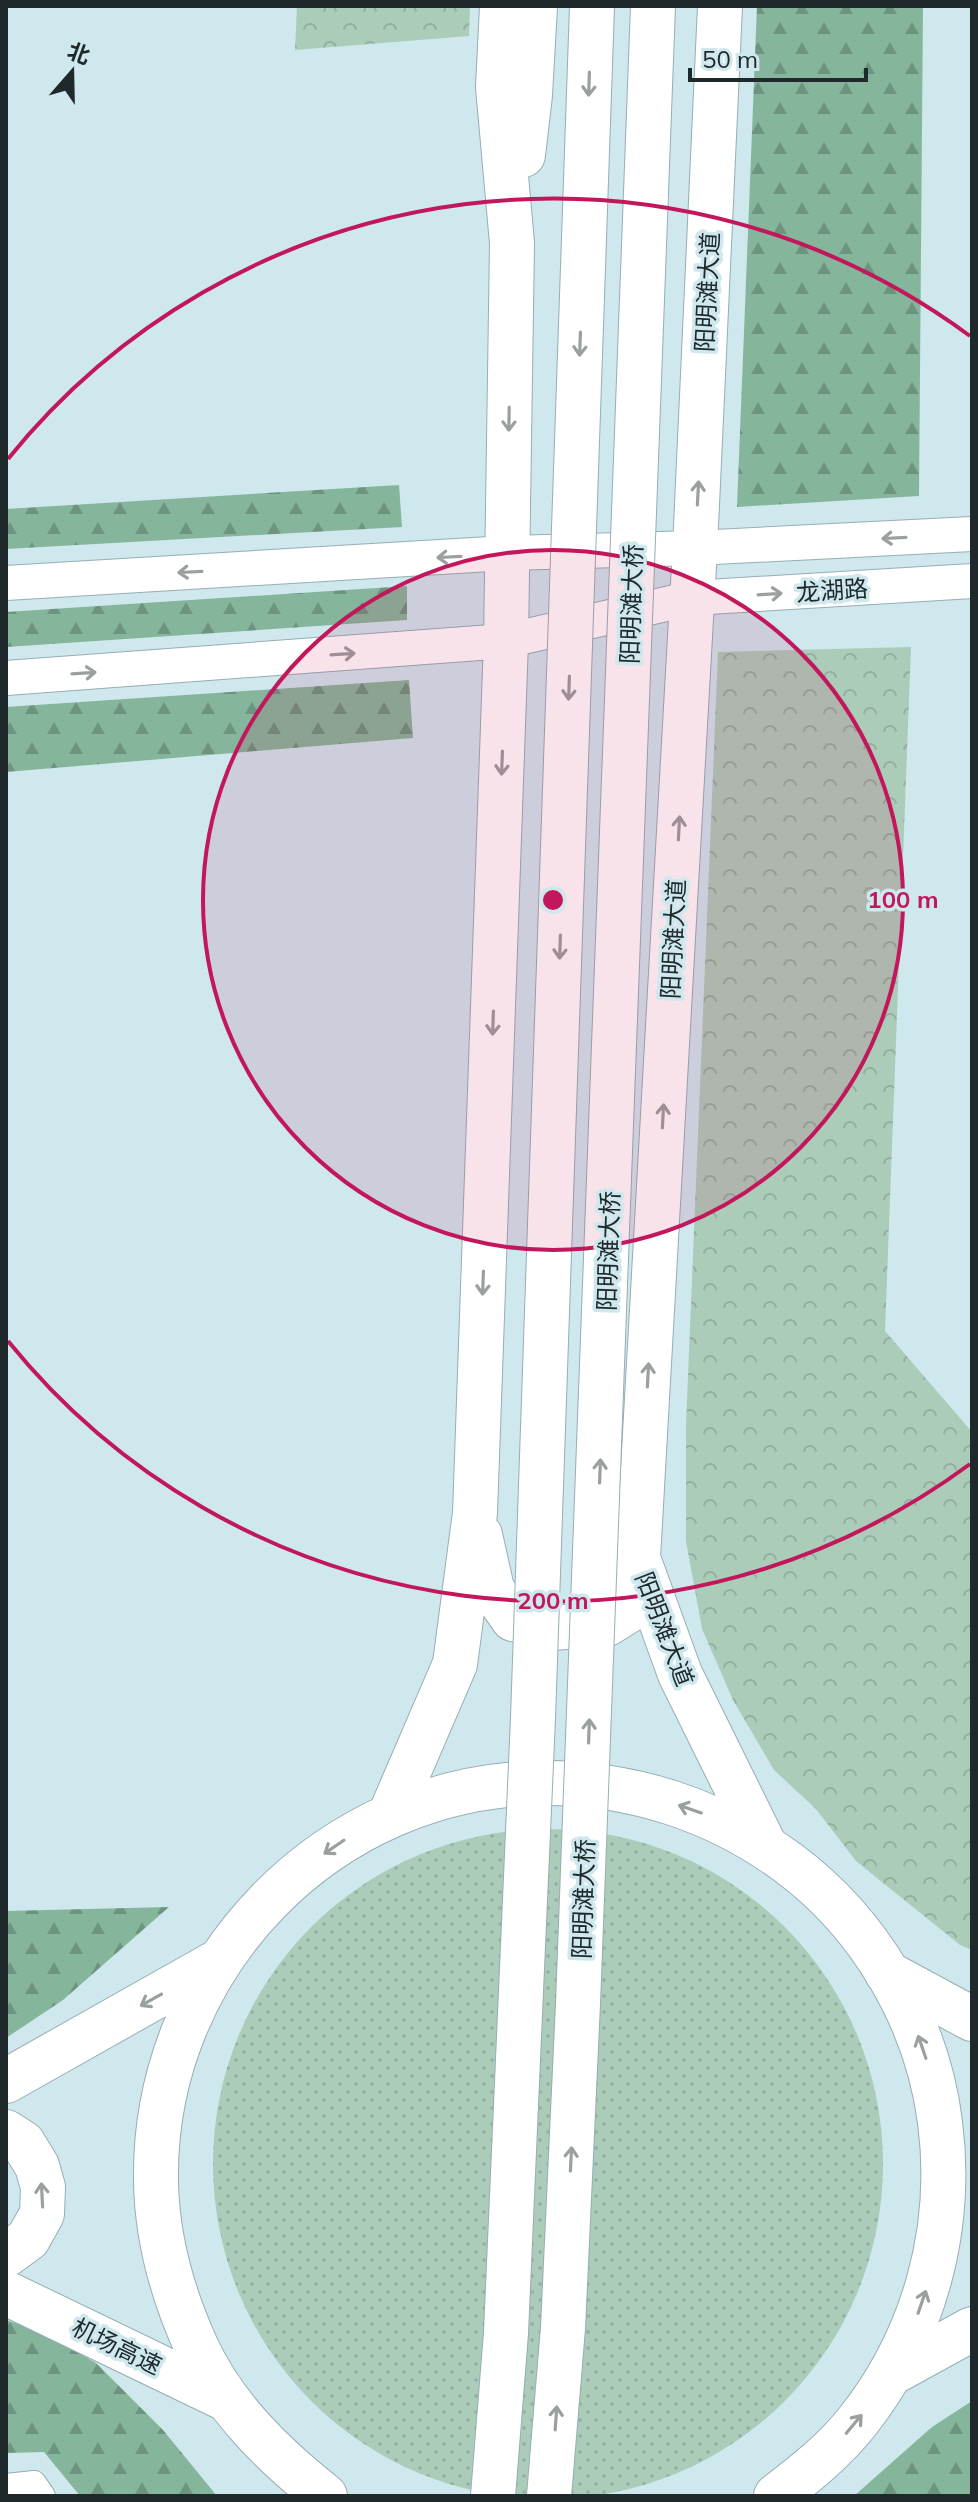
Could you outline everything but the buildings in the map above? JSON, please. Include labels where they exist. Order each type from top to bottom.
[{"type":"highway","points":[[502,6],[498,87],[512,243]]},
{"type":"highway","points":[[390,1815],[455,1664],[475,1513],[506,641],[512,243],[530,95],[535,6]]},
{"type":"highway","points":[[493,2496],[506,2333],[533,1734],[592,6]]},
{"type":"highway","name":"阳明滩大桥","points":[[549,2496],[563,2328],[578,2004],[653,6]]},
{"type":"highway","points":[[692,6],[687,127],[702,395]]},
{"type":"highway","name":"阳明滩大道","points":[[720,6],[695,548],[638,1558],[680,1674],[765,1846]]},
{"type":"highway","points":[[475,1513],[492,1589],[513,1619],[552,1628],[607,1624],[628,1611],[638,1558]]},
{"type":"highway","points":[[325,2496],[288,2478],[228,2400],[198,2350],[176,2296],[162,2240],[156,2182],[160,2124],[171,2067],[191,2012],[219,1961],[253,1916],[294,1876],[340,1842],[390,1815],[452,1794],[516,1783],[581,1783],[646,1794],[707,1815],[765,1846],[800,1872],[833,1902],[862,1936],[887,1973],[912,2019],[929,2069],[940,2120],[944,2173],[941,2225],[931,2277],[914,2327],[890,2374],[856,2424],[800,2482],[776,2496]]},
{"type":"highway","points":[[6,2081],[219,1961]]},
{"type":"highway","points":[[887,1973],[972,2019]]},
{"type":"highway","points":[[6,2132],[23,2143],[37,2166],[43,2187],[42,2214],[28,2239],[6,2255]]},
{"type":"highway","name":"机场高速","points":[[6,2293],[228,2400]]},
{"type":"highway","points":[[890,2374],[972,2329]]},
{"type":"main road","name":"龙湖路","points":[[6,583],[507,553],[695,548],[972,534]]},
{"type":"main road","name":"龙湖路","points":[[6,678],[506,641],[692,598],[972,581]]},
{"type":"street","points":[[6,2486],[34,2483],[43,2496]]},
{"type":"green space","points":[[297,6],[470,6],[469,36],[295,50]]},
{"type":"green space","points":[[757,6],[923,6],[919,496],[737,507]]},
{"type":"green space","points":[[399,485],[402,527],[6,549],[6,509]]},
{"type":"green space","points":[[407,586],[407,620],[6,647],[6,612]]},
{"type":"green space","points":[[911,647],[885,1331],[972,1432],[972,1950],[960,1945],[856,1861],[816,1809],[774,1770],[733,1700],[702,1629],[686,1541],[686,1424],[718,652]]},
{"type":"green space","points":[[409,680],[413,738],[6,772],[6,707]]},
{"type":"green space","points":[[548,1829],[613,1835],[676,1854],[734,1885],[785,1927],[827,1978],[858,2036],[877,2099],[883,2164],[877,2229],[858,2292],[827,2350],[785,2401],[734,2443],[676,2474],[613,2493],[548,2499],[483,2493],[420,2474],[362,2443],[311,2401],[269,2350],[238,2292],[219,2229],[213,2164],[219,2099],[238,2036],[269,1978],[311,1927],[362,1885],[420,1854],[483,1835]]},
{"type":"green space","points":[[169,1907],[63,2000],[6,2038],[6,1911]]},
{"type":"green space","points":[[6,2320],[44,2333],[96,2363],[163,2430],[217,2496],[80,2496],[44,2452],[6,2453]]},
{"type":"green space","points":[[972,2401],[972,2496],[854,2496],[932,2427]]}]
